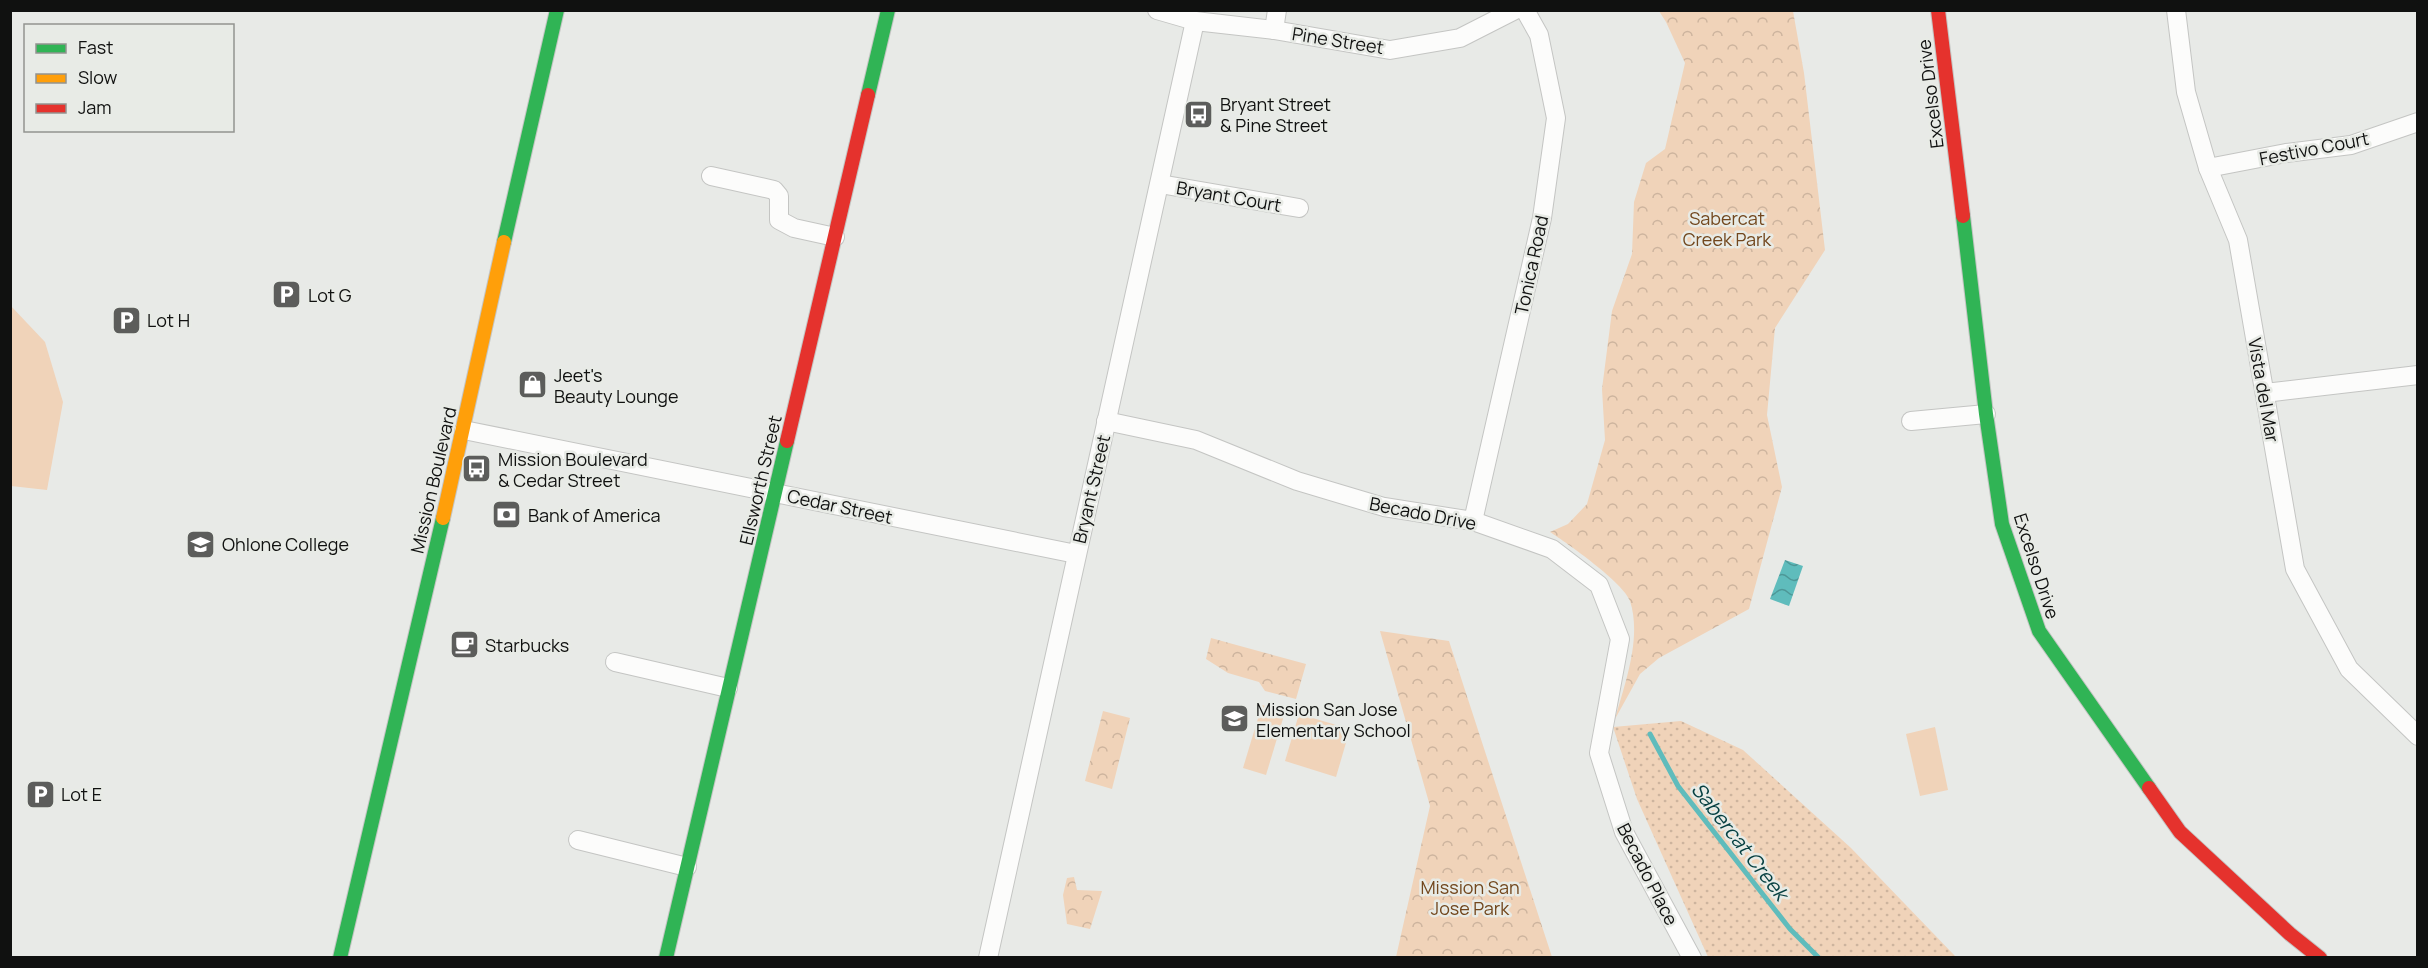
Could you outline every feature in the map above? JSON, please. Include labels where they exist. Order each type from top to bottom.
[{"type":"street","name":"Mission Boulevard","points":[[340,957],[464,430],[527,134],[557,10]]},
{"type":"street","name":"Ellsworth Street","points":[[666,957],[888,10]]},
{"type":"street","name":"Pine Street","points":[[1156,10],[1195,21],[1274,30],[1390,50],[1461,38],[1515,10]]},
{"type":"street","points":[[1274,30],[1277,10]]},
{"type":"street","name":"Tonica Road","points":[[1473,521],[1542,218],[1556,118],[1539,35],[1525,10]]},
{"type":"street","name":"Excelso Drive","points":[[1938,10],[1986,414],[2002,524],[2038,631],[2180,832],[2290,934],[2320,957]]},
{"type":"street","name":"Vista del Mar","points":[[2176,10],[2186,92],[2208,168],[2238,240],[2295,569],[2349,669],[2418,736]]},
{"type":"street","name":"Bryant Street","points":[[988,957],[1195,21]]},
{"type":"street","name":"Festivo Court","points":[[2208,168],[2286,153],[2351,145],[2418,122]]},
{"type":"street","points":[[711,176],[774,190],[779,196],[780,220],[794,228],[835,237]]},
{"type":"street","name":"Bryant Court","points":[[1160,184],[1299,208]]},
{"type":"street","points":[[2265,393],[2418,375]]},
{"type":"street","points":[[1911,421],[1986,414]]},
{"type":"street","name":"Becado Drive","points":[[1106,421],[1196,440],[1297,481],[1384,507],[1473,521],[1552,549],[1599,585],[1620,639],[1599,753]]},
{"type":"street","name":"Cedar Street","points":[[464,430],[1076,554]]},
{"type":"street","points":[[615,662],[728,688]]},
{"type":"street","name":"Becado Place","points":[[1599,753],[1624,832],[1692,957]]},
{"type":"street","points":[[578,840],[687,867]]},
{"type":"green space","name":"Sabercat Creek Park","points":[[1659,11],[1793,11],[1804,73],[1825,250],[1775,328],[1767,415],[1782,487],[1749,609],[1659,658],[1640,674],[1615,719],[1633,645],[1633,615],[1630,601],[1626,593],[1607,574],[1550,532],[1568,524],[1587,504],[1605,440],[1602,389],[1612,311],[1632,254],[1634,202],[1646,163],[1665,149],[1685,63]]},
{"type":"green space","points":[[10,305],[45,342],[63,402],[47,490],[11,486]]},
{"type":"green space","name":"Mission San Jose Park","points":[[1380,631],[1449,641],[1552,957],[1396,957],[1430,806]]},
{"type":"green space","points":[[1211,638],[1306,664],[1296,699],[1265,691],[1259,682],[1228,673],[1206,659]]},
{"type":"green space","points":[[1262,705],[1285,712],[1266,775],[1243,768]]},
{"type":"green space","points":[[1103,711],[1130,718],[1112,789],[1085,781]]},
{"type":"green space","points":[[1299,714],[1350,729],[1336,777],[1285,761]]},
{"type":"green space","points":[[1681,721],[1743,750],[1851,848],[1956,957],[1708,957],[1637,799],[1613,727]]},
{"type":"green space","points":[[1935,727],[1948,790],[1920,796],[1906,734]]},
{"type":"green space","points":[[1074,877],[1077,890],[1102,891],[1090,929],[1067,924],[1063,895],[1067,878]]},
{"type":"water","points":[[1785,560],[1803,566],[1789,606],[1770,599]]},
{"type":"waterway","name":"Sabercat Creek","points":[[1650,734],[1678,786],[1790,929],[1819,958]]},
{"type":"traffic: fast","points":[[504,242],[557,10]]},
{"type":"traffic: fast","points":[[868,95],[888,10]]},
{"type":"traffic: fast","points":[[1963,216],[1986,414],[2002,524],[2039,631],[2149,788]]},
{"type":"traffic: fast","points":[[666,958],[787,441]]},
{"type":"traffic: fast","points":[[340,958],[443,518]]},
{"type":"traffic: slow","points":[[443,518],[504,242]]},
{"type":"traffic: jam","points":[[1938,10],[1963,216]]},
{"type":"traffic: jam","points":[[787,441],[868,95]]},
{"type":"traffic: jam","points":[[2149,788],[2180,832],[2290,934],[2320,958]]},
{"type":"place","name":"Bryant Street & Pine Street","points":[[1199,114]]},
{"type":"place","name":"Lot G","points":[[287,295]]},
{"type":"place","name":"Lot H","points":[[126,320]]},
{"type":"place","name":"Jeet's Beauty Lounge","points":[[533,385]]},
{"type":"place","name":"Mission Boulevard & Cedar Street","points":[[477,469]]},
{"type":"place","name":"Bank of America","points":[[507,515]]},
{"type":"place","name":"Ohlone College","points":[[201,544]]},
{"type":"place","name":"Starbucks","points":[[464,645]]},
{"type":"place","name":"Mission San Jose Elementary School","points":[[1235,719]]},
{"type":"place","name":"Lot E","points":[[40,794]]}]
